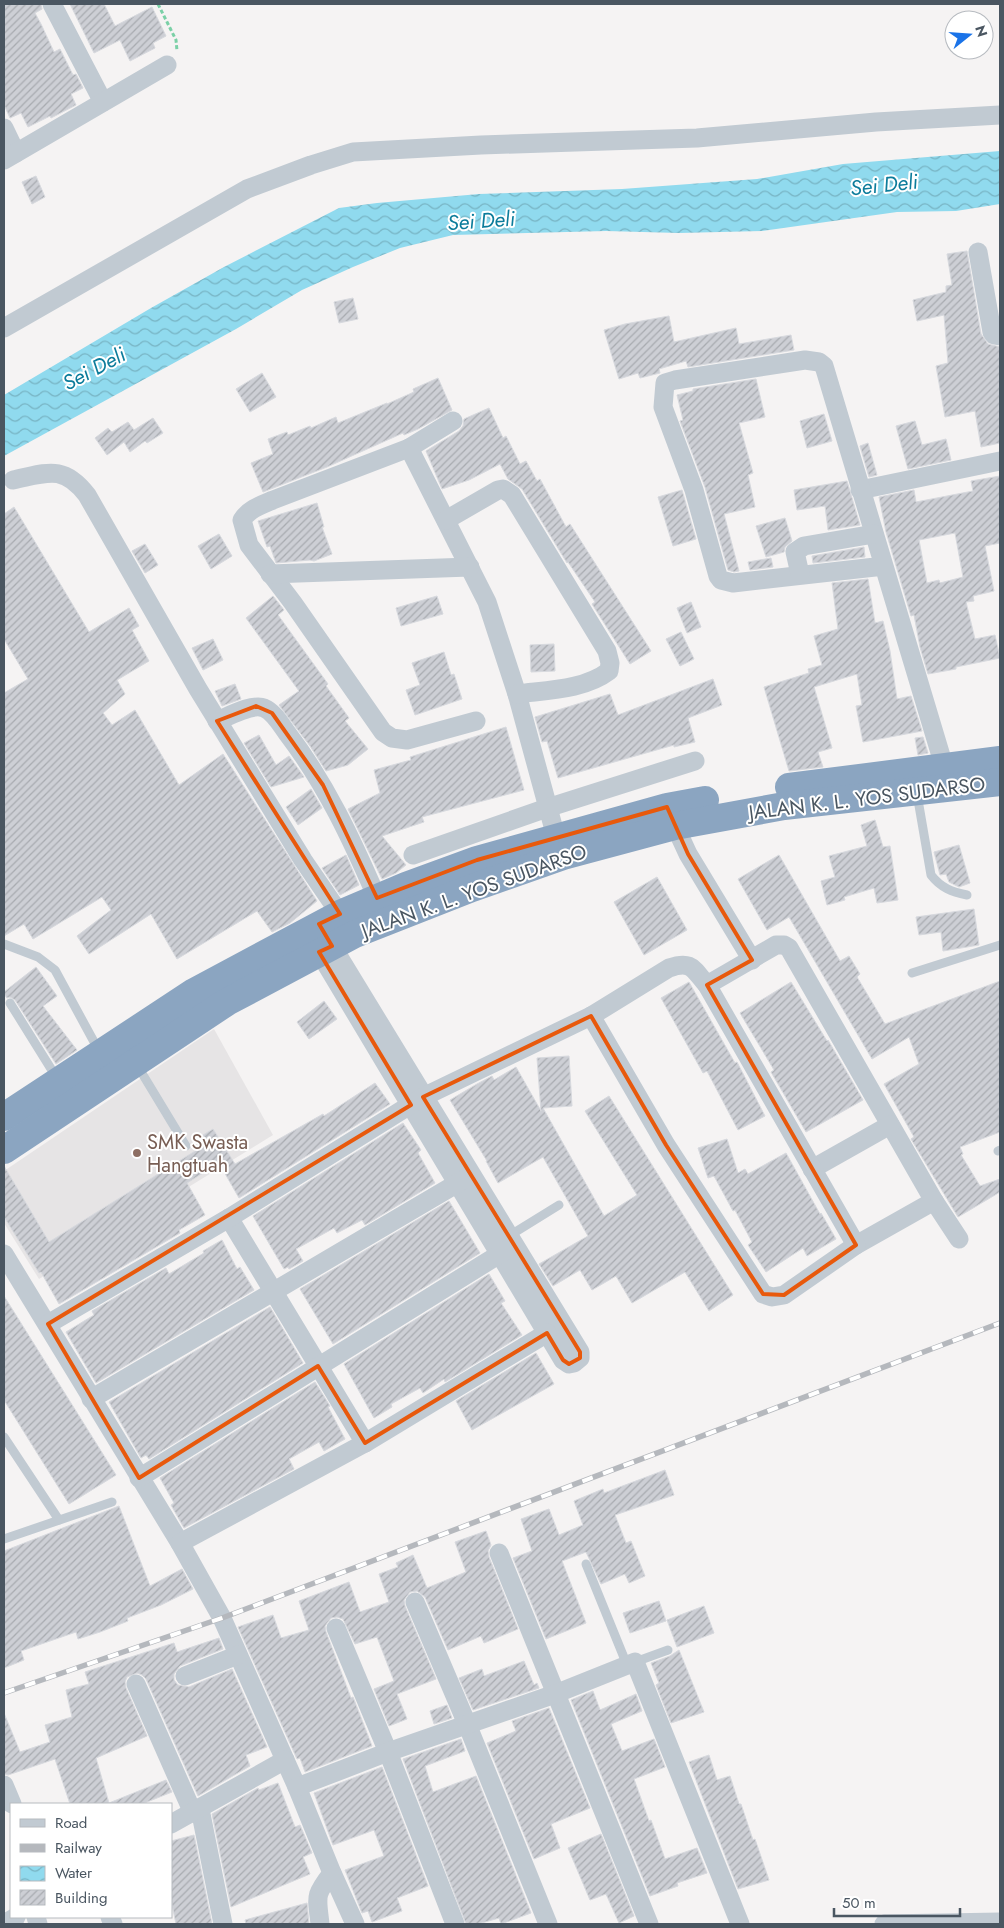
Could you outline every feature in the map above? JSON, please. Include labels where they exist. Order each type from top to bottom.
[{"type":"highway","name":"JALAN K. L. YOS SUDARSO","points":[[6,1144],[66,1092],[100,1053],[194,992],[323,933],[409,911],[671,817],[755,792],[1000,760]]},
{"type":"highway","name":"JALAN K. L. YOS SUDARSO","points":[[4,1117],[136,1063],[227,1002],[323,933],[374,891],[556,838],[671,817],[1000,782]]},
{"type":"street","points":[[52,4],[104,102]]},
{"type":"street","points":[[4,128],[10,156],[167,65]]},
{"type":"street","points":[[4,328],[247,189],[353,152],[481,145],[697,138],[876,122],[1000,114]]},
{"type":"street","points":[[978,252],[992,332],[994,335],[1000,336]]},
{"type":"street","points":[[884,566],[725,582],[718,576],[694,490],[663,407],[665,383],[805,360],[819,362],[824,366],[860,490],[884,566],[944,766]]},
{"type":"street","points":[[453,422],[409,448],[273,500],[246,514],[242,524],[249,545],[293,603],[374,722],[392,738],[407,740],[476,721]]},
{"type":"street","points":[[409,448],[470,567],[494,620],[517,694],[556,838]]},
{"type":"street","points":[[860,490],[1000,461]]},
{"type":"street","points":[[13,480],[49,473],[68,476],[77,482],[87,495],[217,721],[303,860],[323,933],[417,1101],[464,1179],[580,1352],[580,1358],[574,1363],[569,1364],[564,1360],[547,1333],[507,1245]]},
{"type":"street","points":[[446,520],[498,490],[503,489],[512,495],[607,651],[610,663],[609,671],[601,677],[577,686],[517,694]]},
{"type":"street","points":[[800,574],[795,552],[798,549],[804,546],[874,534]]},
{"type":"street","points":[[270,574],[470,567]]},
{"type":"street","points":[[217,721],[256,706],[272,713],[323,785],[347,830],[374,891]]},
{"type":"street","points":[[413,855],[547,808],[695,761]]},
{"type":"street","points":[[671,817],[688,854],[752,960]]},
{"type":"street","points":[[707,985],[776,945],[784,945],[789,948],[934,1201],[959,1239]]},
{"type":"street","points":[[48,1324],[229,1218],[417,1101],[591,1016],[668,968],[681,964],[691,967],[707,985],[856,1245]]},
{"type":"street","points":[[591,1016],[666,1144],[763,1294],[772,1297],[784,1295],[856,1245],[934,1201]]},
{"type":"street","points":[[812,1169],[890,1125]]},
{"type":"street","points":[[91,1399],[464,1179]]},
{"type":"street","points":[[229,1218],[365,1443]]},
{"type":"street","points":[[139,1478],[507,1245]]},
{"type":"street","points":[[4,1254],[180,1543],[222,1618],[355,1924]]},
{"type":"street","points":[[180,1543],[365,1443],[547,1333]]},
{"type":"street","points":[[499,1553],[649,1924]]},
{"type":"street","points":[[415,1602],[548,1924]]},
{"type":"street","points":[[336,1628],[388,1752],[455,1924]]},
{"type":"street","points":[[185,1676],[238,1655]]},
{"type":"street","points":[[297,1787],[388,1752],[555,1694],[631,1664],[740,1924]]},
{"type":"street","points":[[136,1684],[196,1811],[223,1924]]},
{"type":"street","points":[[172,1823],[285,1760]]},
{"type":"street","points":[[4,1785],[12,1803]]},
{"type":"street","points":[[320,1924],[317,1895],[319,1889],[332,1873]]},
{"type":"street","points":[[884,1924],[1000,1922]]},
{"type":"lane","points":[[916,792],[931,875],[938,884],[951,891],[967,895]]},
{"type":"lane","points":[[4,944],[38,957],[55,970],[100,1053]]},
{"type":"lane","points":[[912,973],[1000,945]]},
{"type":"lane","points":[[10,1003],[66,1092]]},
{"type":"lane","points":[[136,1063],[186,1146]]},
{"type":"lane","points":[[507,1245],[559,1205]]},
{"type":"lane","points":[[4,1437],[59,1520]]},
{"type":"lane","points":[[4,1539],[112,1502]]},
{"type":"lane","points":[[586,1564],[631,1664],[668,1650]]},
{"type":"path","points":[[158,4],[176,40],[178,49],[175,58],[167,65]]},
{"type":"highlighted area","points":[[256,706],[272,713],[323,785],[377,898],[477,860],[667,807],[688,854],[752,960],[707,985],[856,1245],[784,1295],[763,1294],[666,1145],[591,1016],[423,1097],[580,1352],[580,1358],[569,1364],[563,1360],[547,1333],[365,1443],[318,1366],[139,1478],[48,1324],[411,1105],[319,952],[332,946],[319,924],[340,914],[217,721]]},
{"type":"shaded area","name":"SMK Swasta Hangtuah","points":[[214,1029],[273,1135],[39,1279],[4,1223],[4,1171]]},
{"type":"water","name":"Sei Deli","points":[[1000,151],[1000,204],[956,211],[897,212],[762,231],[679,233],[606,231],[453,235],[400,248],[302,290],[236,329],[4,456],[4,395],[224,267],[339,208],[479,194],[622,189],[757,179],[843,164]]},
{"type":"building","points":[[4,4],[41,4],[42,9],[35,13],[54,52],[60,49],[73,75],[76,74],[83,88],[71,94],[76,105],[28,127],[21,113],[10,118],[4,105]]},
{"type":"building","points":[[70,4],[104,4],[115,26],[152,7],[166,36],[153,43],[155,48],[130,61],[120,40],[94,53]]},
{"type":"building","points":[[36,176],[45,197],[32,204],[22,182]]},
{"type":"building","points":[[967,251],[981,334],[988,344],[1000,347],[1000,443],[981,447],[975,411],[945,417],[936,366],[948,363],[944,315],[917,321],[913,300],[946,292],[946,286],[952,285],[947,254]]},
{"type":"building","points":[[353,298],[358,319],[339,323],[334,302]]},
{"type":"building","points":[[669,316],[674,342],[736,328],[739,344],[791,335],[794,350],[688,367],[686,361],[659,369],[660,373],[640,378],[638,373],[619,379],[604,330]]},
{"type":"building","points":[[262,373],[276,397],[250,412],[236,389]]},
{"type":"building","points":[[438,378],[452,410],[418,429],[404,435],[403,433],[327,467],[263,492],[251,463],[273,454],[268,439],[287,432],[288,435],[310,426],[311,428],[336,417],[338,423],[414,392],[413,389]]},
{"type":"building","points":[[756,379],[765,417],[739,423],[753,473],[748,475],[755,507],[724,514],[739,571],[734,572],[728,570],[705,487],[680,421],[683,420],[677,395],[693,391],[693,389]]},
{"type":"building","points":[[489,408],[503,438],[506,436],[520,464],[526,461],[537,481],[540,479],[566,527],[570,524],[651,651],[630,664],[592,604],[595,602],[567,563],[522,489],[508,479],[500,464],[469,480],[442,489],[426,451],[459,431],[463,426],[464,419]]},
{"type":"building","points":[[824,414],[832,441],[807,448],[800,421]]},
{"type":"building","points":[[153,418],[163,433],[147,443],[145,441],[130,452],[124,442],[107,455],[95,438],[108,428],[112,432],[128,422],[134,430]]},
{"type":"building","points":[[915,421],[922,445],[946,439],[951,460],[908,469],[896,426]]},
{"type":"building","points":[[868,443],[877,475],[869,477],[860,446]]},
{"type":"building","points":[[1000,476],[1000,543],[985,546],[994,591],[973,596],[974,601],[966,602],[975,639],[995,635],[1000,658],[928,674],[920,647],[914,615],[911,616],[886,532],[879,497],[914,490],[916,502],[973,491],[971,481]],"holes":[[[955,533],[963,577],[940,583],[939,580],[927,583],[919,540]]]},
{"type":"building","points":[[847,481],[860,525],[828,530],[825,506],[797,510],[794,490]]},
{"type":"building","points":[[682,490],[696,539],[673,546],[658,497]]},
{"type":"building","points":[[317,503],[324,527],[322,527],[332,554],[314,561],[276,563],[270,546],[267,547],[258,521]]},
{"type":"building","points":[[14,507],[89,632],[129,608],[139,626],[132,630],[149,661],[117,680],[125,694],[103,713],[112,725],[135,710],[179,785],[223,754],[317,901],[290,923],[272,932],[257,911],[177,959],[151,914],[89,954],[77,936],[111,910],[102,897],[33,939],[24,924],[4,936],[4,693],[28,679],[4,639],[4,514]]},
{"type":"building","points":[[785,518],[792,541],[785,547],[784,552],[766,557],[756,526]]},
{"type":"building","points":[[219,534],[232,556],[211,569],[198,546]]},
{"type":"building","points":[[145,544],[158,565],[145,573],[132,551]]},
{"type":"building","points":[[864,547],[865,557],[813,563],[812,556]]},
{"type":"building","points":[[771,558],[773,567],[750,570],[748,562]]},
{"type":"building","points":[[868,579],[875,623],[883,621],[890,651],[897,699],[911,696],[922,731],[863,742],[856,706],[862,705],[857,674],[814,687],[832,748],[818,752],[823,767],[789,771],[764,687],[809,673],[808,669],[822,665],[814,636],[838,629],[832,583]]},
{"type":"building","points":[[273,596],[284,610],[278,615],[328,684],[326,686],[349,718],[345,721],[368,749],[348,765],[326,771],[279,705],[299,691],[246,618]]},
{"type":"building","points":[[437,596],[443,614],[401,626],[396,608]]},
{"type":"building","points":[[691,602],[701,627],[687,633],[677,608]]},
{"type":"building","points":[[681,632],[694,659],[680,666],[666,639]]},
{"type":"building","points":[[213,639],[223,660],[203,670],[192,648]]},
{"type":"building","points":[[554,644],[555,671],[531,672],[530,645]]},
{"type":"building","points":[[444,652],[451,675],[454,674],[462,699],[415,715],[406,690],[420,685],[412,663]]},
{"type":"building","points":[[713,679],[722,705],[688,718],[695,742],[674,747],[674,745],[558,778],[547,741],[542,742],[535,717],[610,694],[618,715]]},
{"type":"building","points":[[235,684],[241,699],[222,706],[215,691]]},
{"type":"building","points":[[506,727],[524,790],[422,817],[424,822],[382,836],[406,865],[396,873],[382,879],[348,809],[380,793],[374,770],[411,760],[410,757]]},
{"type":"building","points":[[259,735],[276,765],[289,756],[304,777],[271,787],[244,743]]},
{"type":"building","points":[[923,737],[928,753],[918,755],[915,738]]},
{"type":"building","points":[[311,789],[322,808],[298,825],[286,807]]},
{"type":"building","points":[[875,820],[883,847],[890,846],[898,900],[877,903],[874,888],[844,897],[845,900],[827,905],[821,881],[835,877],[829,856],[867,846],[861,825]]},
{"type":"building","points":[[959,845],[970,883],[959,887],[949,882],[946,874],[940,875],[934,852]]},
{"type":"building","points":[[346,855],[359,885],[340,895],[322,868]]},
{"type":"building","points":[[779,855],[840,961],[849,956],[860,974],[857,977],[885,1024],[1000,981],[1000,1132],[960,1147],[963,1154],[961,1155],[980,1186],[1000,1179],[1000,1192],[958,1217],[911,1139],[914,1137],[884,1084],[919,1064],[909,1037],[872,1059],[789,917],[767,930],[738,879]]},
{"type":"building","points":[[657,877],[687,930],[644,955],[614,902]]},
{"type":"building","points":[[974,909],[979,945],[943,951],[941,932],[919,935],[916,917]]},
{"type":"building","points":[[36,967],[57,996],[43,1006],[77,1050],[56,1064],[15,1000],[10,997],[7,998],[4,994],[4,992]]},
{"type":"building","points":[[689,982],[735,1063],[737,1062],[765,1116],[738,1130],[707,1071],[703,1073],[661,998]]},
{"type":"building","points":[[791,982],[863,1100],[806,1132],[771,1072],[774,1070],[740,1013]]},
{"type":"building","points":[[324,1001],[337,1019],[309,1039],[297,1022]]},
{"type":"building","points":[[569,1056],[572,1106],[543,1108],[604,1216],[637,1195],[585,1111],[609,1096],[733,1295],[709,1311],[685,1272],[632,1303],[616,1276],[592,1290],[580,1270],[553,1286],[539,1264],[588,1236],[543,1157],[498,1183],[450,1100],[492,1076],[494,1080],[516,1067],[541,1111],[537,1058]]},
{"type":"building","points":[[375,1083],[390,1104],[239,1198],[219,1163],[187,1183],[205,1215],[179,1230],[180,1233],[59,1304],[41,1272],[39,1273],[4,1217],[4,1166],[49,1242],[208,1143],[203,1135],[213,1129],[235,1164],[323,1114],[324,1116]]},
{"type":"building","points":[[403,1123],[421,1150],[418,1153],[435,1183],[365,1225],[362,1220],[337,1233],[334,1228],[296,1249],[303,1261],[289,1269],[288,1267],[284,1269],[253,1216]]},
{"type":"building","points":[[727,1139],[738,1173],[745,1169],[748,1174],[786,1153],[836,1239],[807,1256],[803,1248],[766,1272],[748,1245],[752,1242],[735,1210],[733,1211],[714,1176],[708,1178],[698,1148]]},
{"type":"building","points":[[449,1201],[480,1253],[333,1344],[300,1289]]},
{"type":"building","points":[[222,1240],[237,1269],[240,1267],[254,1290],[96,1383],[66,1332],[94,1315],[92,1311],[166,1268],[169,1274]]},
{"type":"building","points":[[489,1274],[505,1301],[501,1303],[522,1335],[445,1382],[444,1379],[423,1393],[420,1388],[391,1404],[392,1407],[374,1418],[344,1364]]},
{"type":"building","points":[[4,1296],[116,1475],[69,1504],[4,1400]]},
{"type":"building","points":[[270,1307],[303,1363],[149,1459],[146,1455],[141,1458],[109,1402]]},
{"type":"building","points":[[536,1353],[554,1384],[472,1430],[456,1401]]},
{"type":"building","points":[[315,1382],[330,1406],[328,1407],[345,1439],[324,1451],[319,1442],[289,1459],[294,1469],[184,1528],[171,1505],[174,1503],[160,1478]]},
{"type":"building","points":[[665,1470],[674,1495],[615,1515],[626,1543],[631,1541],[645,1576],[629,1583],[625,1574],[601,1584],[586,1552],[562,1561],[586,1623],[546,1639],[513,1558],[532,1551],[521,1519],[549,1509],[559,1535],[583,1525],[574,1501],[603,1489],[604,1493]]},
{"type":"building","points":[[119,1506],[150,1586],[182,1569],[193,1589],[161,1605],[127,1618],[128,1621],[100,1632],[78,1639],[76,1632],[21,1651],[24,1660],[4,1668],[4,1551]]},
{"type":"building","points":[[486,1531],[491,1545],[488,1551],[489,1557],[518,1629],[484,1643],[481,1636],[448,1650],[425,1597],[417,1591],[410,1592],[404,1600],[405,1606],[436,1679],[397,1694],[407,1719],[389,1726],[374,1689],[394,1681],[377,1637],[355,1644],[343,1619],[331,1618],[325,1626],[326,1632],[351,1698],[353,1697],[372,1746],[305,1772],[300,1758],[297,1759],[238,1627],[273,1615],[281,1638],[309,1630],[299,1601],[349,1582],[360,1612],[389,1602],[379,1574],[398,1567],[396,1563],[413,1555],[427,1588],[466,1572],[455,1542]]},
{"type":"building","points":[[659,1601],[666,1621],[630,1633],[623,1613]]},
{"type":"building","points":[[704,1606],[714,1633],[677,1647],[667,1620]]},
{"type":"building","points":[[219,1638],[223,1649],[180,1666],[174,1674],[174,1680],[178,1685],[189,1687],[232,1669],[267,1747],[246,1755],[250,1766],[198,1796],[146,1679],[137,1673],[127,1677],[125,1682],[147,1736],[96,1758],[109,1803],[70,1803],[55,1759],[8,1775],[4,1774],[4,1713],[20,1752],[50,1742],[45,1725],[72,1717],[66,1690],[89,1684],[85,1672],[174,1643],[177,1652]]},
{"type":"building","points":[[679,1650],[704,1712],[671,1723],[656,1685],[659,1683],[651,1663],[670,1656]]},
{"type":"building","points":[[524,1661],[534,1685],[537,1683],[539,1688],[473,1710],[459,1678],[482,1669],[484,1676]]},
{"type":"building","points":[[593,1691],[600,1710],[636,1694],[642,1711],[611,1724],[622,1751],[654,1739],[665,1767],[634,1779],[649,1821],[651,1820],[665,1859],[697,1848],[707,1873],[677,1883],[678,1886],[650,1896],[571,1700]]},
{"type":"building","points":[[447,1705],[452,1718],[434,1724],[430,1711]]},
{"type":"building","points":[[549,1708],[590,1808],[551,1824],[560,1848],[534,1859],[487,1743],[516,1731],[512,1721]]},
{"type":"building","points":[[461,1739],[465,1751],[425,1766],[433,1792],[476,1776],[531,1913],[501,1924],[499,1918],[478,1924],[466,1924],[403,1759]]},
{"type":"building","points":[[709,1755],[717,1780],[730,1776],[769,1880],[738,1889],[689,1762]]},
{"type":"building","points":[[382,1767],[428,1886],[397,1898],[402,1911],[372,1922],[368,1911],[362,1913],[345,1870],[384,1856],[374,1830],[333,1845],[314,1793]]},
{"type":"building","points":[[166,1780],[172,1792],[144,1803],[109,1803]]},
{"type":"building","points":[[278,1783],[295,1827],[300,1825],[312,1853],[303,1857],[310,1874],[231,1907],[212,1814],[258,1788],[259,1790]]},
{"type":"building","points":[[601,1834],[634,1916],[619,1923],[606,1894],[590,1900],[568,1848]]},
{"type":"building","points":[[194,1835],[212,1924],[176,1924],[172,1905],[172,1841]]},
{"type":"building","points":[[307,1903],[309,1924],[246,1924],[245,1920]]},
{"type":"railway","points":[[4,1693],[222,1618],[1000,1323]]},
{"type":"place","name":"SMK Swasta Hangtuah","points":[[137,1153]]}]
